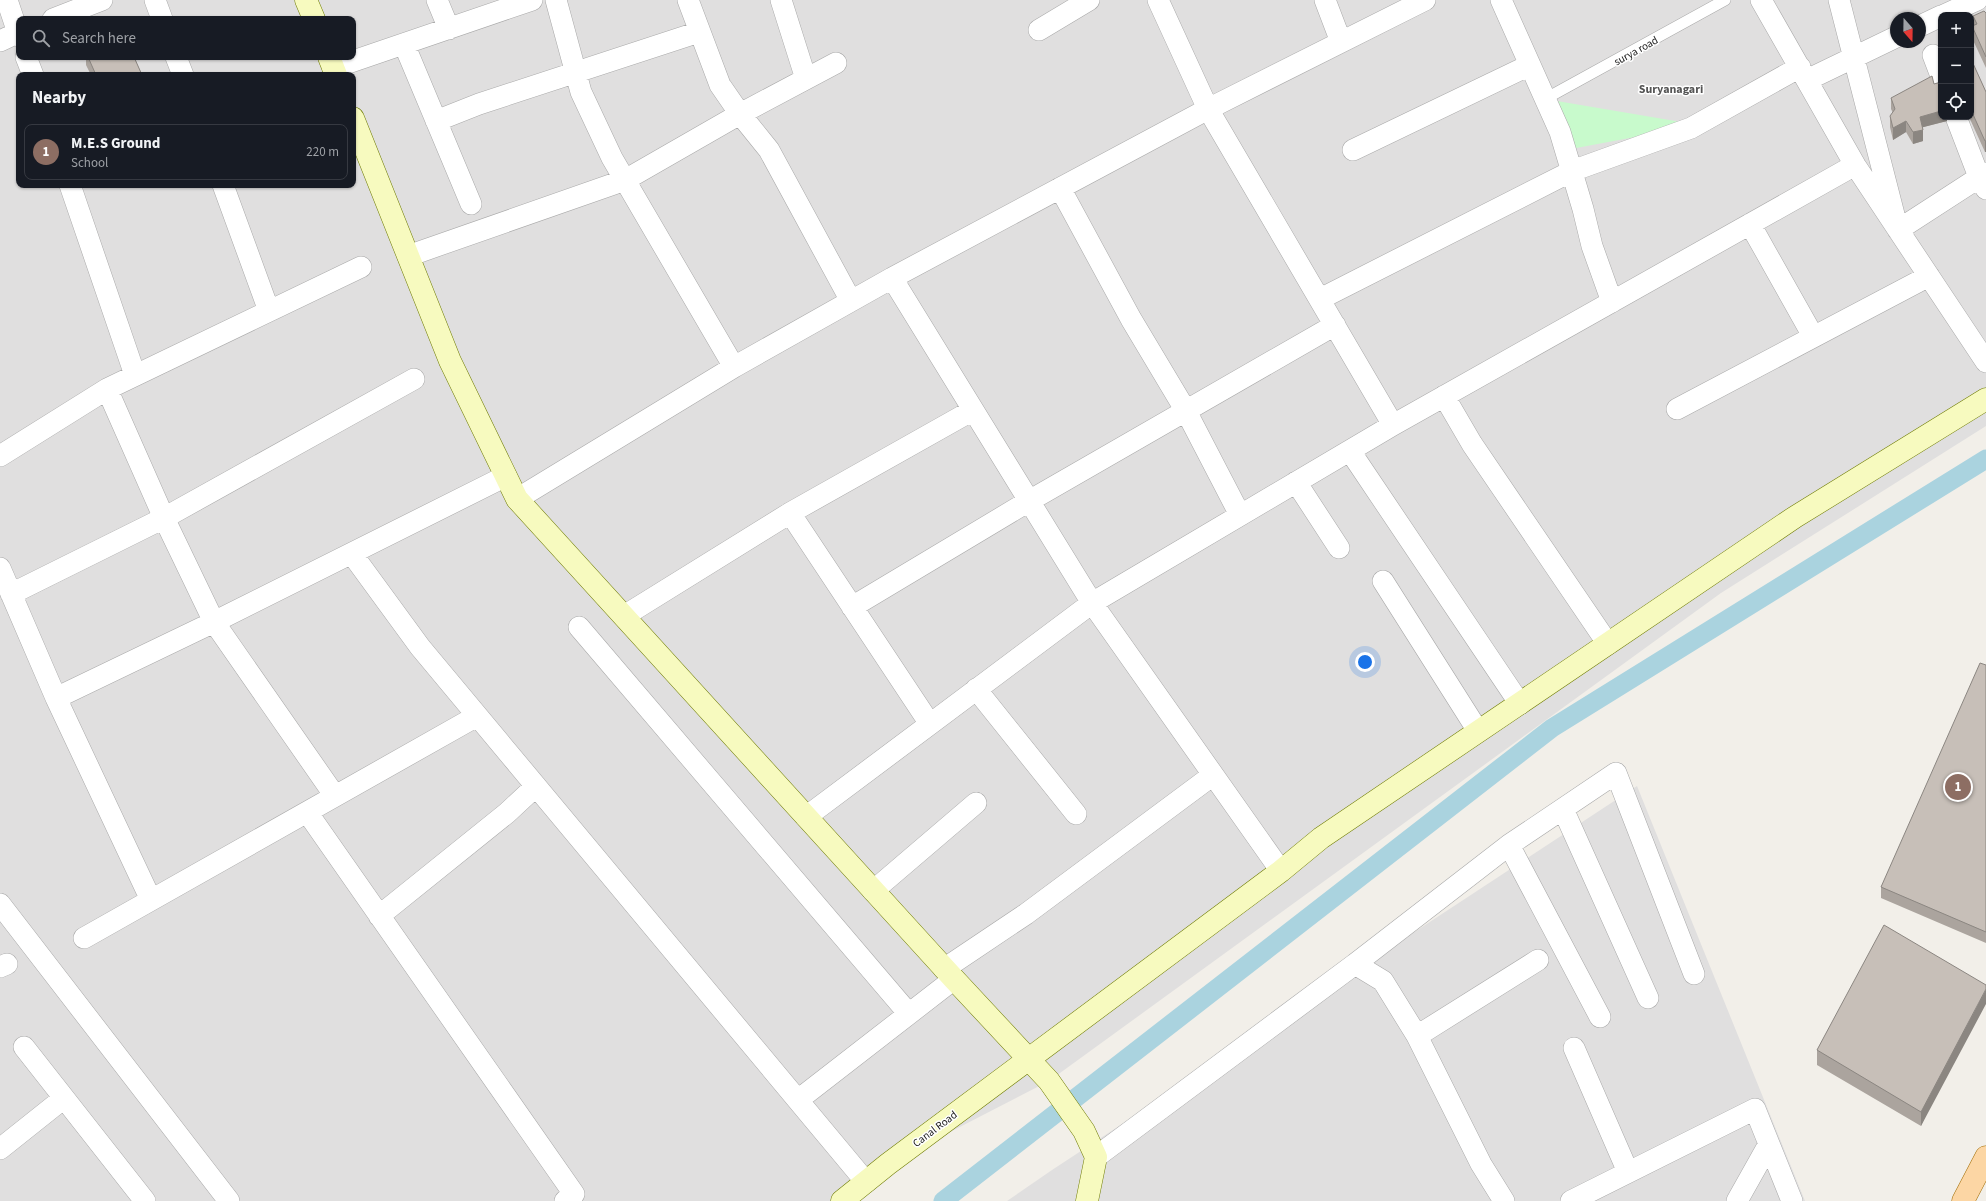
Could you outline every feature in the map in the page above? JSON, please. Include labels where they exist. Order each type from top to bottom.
[{"type":"main road","points":[[1963,1201],[1986,1157]]},
{"type":"street","points":[[7,0],[14,35]]},
{"type":"street","points":[[61,16],[102,0]]},
{"type":"street","points":[[155,0],[161,16]]},
{"type":"street","points":[[306,0],[313,16]]},
{"type":"street","points":[[437,0],[449,28]]},
{"type":"street","points":[[356,60],[532,0]]},
{"type":"street","points":[[556,0],[581,92],[612,158],[734,367]]},
{"type":"street","points":[[688,0],[698,32],[720,85],[740,114],[769,150],[851,301]]},
{"type":"street","points":[[781,0],[806,79]]},
{"type":"street","points":[[1039,30],[1088,0]]},
{"type":"street","points":[[1158,0],[1208,109],[1393,425]]},
{"type":"street","points":[[1325,0],[1341,42]]},
{"type":"street","points":[[517,499],[734,367],[892,278],[1208,109],[1425,0]]},
{"type":"street","points":[[1501,0],[1560,132],[1592,246],[1612,302]]},
{"type":"street","points":[[1762,0],[1855,165],[1986,362]]},
{"type":"street","points":[[1839,0],[1898,230]]},
{"type":"street","points":[[1950,12],[1968,2]]},
{"type":"street","points":[[1926,23],[1938,17]]},
{"type":"street","points":[[436,121],[479,104],[698,32]]},
{"type":"street","points":[[1320,299],[1572,171],[1691,128],[1803,74],[1854,56],[1890,40]]},
{"type":"street","points":[[404,44],[471,204]]},
{"type":"street","points":[[1933,55],[1938,68]]},
{"type":"street","points":[[27,60],[31,72]]},
{"type":"street","points":[[177,60],[182,72]]},
{"type":"street","points":[[333,67],[355,60]]},
{"type":"street","points":[[408,256],[625,180],[740,114],[836,63]]},
{"type":"street","points":[[1353,150],[1530,65]]},
{"type":"street","points":[[1898,230],[1984,180],[1957,120]]},
{"type":"street","points":[[356,126],[450,362],[517,499],[873,891],[1049,1082],[1084,1132],[1096,1157],[1087,1201]]},
{"type":"street","points":[[806,817],[1092,603],[1393,425],[1855,165]]},
{"type":"street","points":[[71,188],[136,375]]},
{"type":"street","points":[[224,188],[269,311]]},
{"type":"street","points":[[1060,188],[1131,319],[1186,411],[1240,515]]},
{"type":"street","points":[[1750,224],[1813,336]]},
{"type":"street","points":[[0,456],[107,389],[361,267]]},
{"type":"street","points":[[1678,409],[1813,336],[1929,276]]},
{"type":"street","points":[[892,278],[1092,603],[1281,871]]},
{"type":"street","points":[[852,607],[1029,501],[1335,325]]},
{"type":"street","points":[[11,594],[164,518],[414,380]]},
{"type":"street","points":[[107,389],[164,518],[214,622],[335,796]]},
{"type":"street","points":[[1444,396],[1472,444],[1608,644]]},
{"type":"street","name":"Canal Road","points":[[842,1201],[1028,1058],[1281,871],[1321,838],[1796,517],[1986,398]]},
{"type":"street","points":[[624,616],[790,513],[973,410]]},
{"type":"street","points":[[1350,451],[1520,704]]},
{"type":"street","points":[[56,698],[352,554],[506,476]]},
{"type":"street","points":[[1296,482],[1339,548]]},
{"type":"street","points":[[790,513],[930,724]]},
{"type":"street","points":[[352,554],[420,647],[866,1182]]},
{"type":"street","points":[[0,568],[56,698],[151,900]]},
{"type":"street","points":[[1383,581],[1478,731]]},
{"type":"street","points":[[579,627],[909,1014]]},
{"type":"street","points":[[976,689],[1076,814]]},
{"type":"street","points":[[84,938],[477,716]]},
{"type":"street","points":[[1096,1157],[1355,964],[1508,845],[1616,773],[1694,974]]},
{"type":"street","points":[[798,1100],[909,1014],[949,974],[1026,914],[1213,775]]},
{"type":"street","points":[[379,916],[507,813],[536,786]]},
{"type":"street","points":[[873,891],[976,802]]},
{"type":"street","points":[[1563,809],[1648,998]]},
{"type":"street","points":[[307,812],[574,1194],[565,1201]]},
{"type":"street","points":[[1508,845],[1600,1017]]},
{"type":"street","points":[[0,904],[230,1201]]},
{"type":"street","points":[[1417,1036],[1538,960]]},
{"type":"street","points":[[1355,964],[1383,981],[1417,1036],[1481,1164],[1504,1201]]},
{"type":"street","points":[[24,1047],[64,1098],[134,1197]]},
{"type":"street","points":[[1574,1048],[1628,1172]]},
{"type":"street","points":[[0,1149],[64,1098]]},
{"type":"street","points":[[1571,1201],[1755,1109],[1792,1201]]},
{"type":"street","points":[[1737,1201],[1769,1144]]},
{"type":"lane","name":"surya road","points":[[1545,99],[1725,0]]},
{"type":"shaded area","points":[[0,0],[301,0],[308,16],[16,16],[16,60],[326,60],[331,72],[16,72],[16,188],[356,188],[356,72],[340,72],[350,60],[356,60],[356,16],[312,16],[305,0],[1986,0],[1986,426],[1721,593],[1049,1081],[888,1164],[842,1201],[0,1201]]},
{"type":"shaded area","points":[[1637,786],[1805,1201],[1007,1201],[1052,1170]]},
{"type":"green space","points":[[1545,99],[1699,125],[1571,149]]},
{"type":"building","points":[[1984,11],[1986,13],[1986,57],[1974,30],[1974,25],[1977,24],[1974,16]]},
{"type":"building","points":[[89,60],[135,60],[141,72],[95,72]]},
{"type":"building","points":[[1974,66],[1986,92],[1985,141],[1974,117]]},
{"type":"building","points":[[1932,76],[1934,84],[1938,83],[1938,112],[1920,117],[1923,130],[1913,132],[1906,121],[1893,128],[1890,116],[1895,109],[1891,98]]},
{"type":"building","points":[[1980,663],[1986,665],[1986,932],[1881,887]]},
{"type":"building","points":[[1884,925],[1986,985],[1986,989],[1921,1112],[1817,1050]]},
{"type":"waterway","points":[[943,1201],[1552,728],[1986,459]]},
{"type":"place","name":"M.E.S Ground","points":[[1958,787]]},
{"type":"district","name":"Suryanagari","points":[[1671,89]]}]
